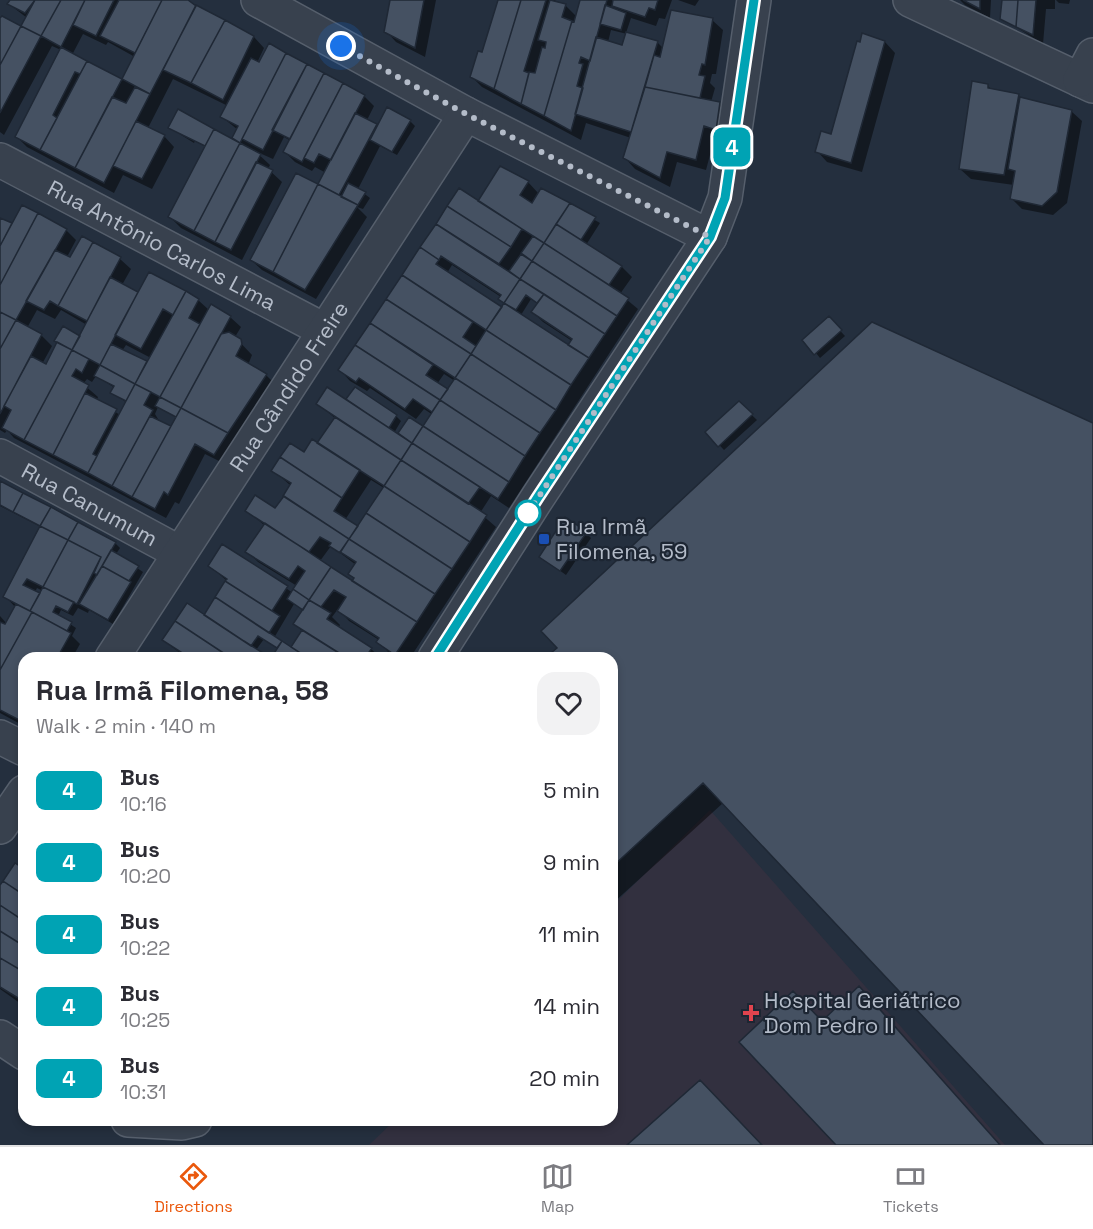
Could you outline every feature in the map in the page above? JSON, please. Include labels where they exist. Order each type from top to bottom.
[{"type":"street","points":[[258,0],[466,114],[710,237]]},
{"type":"street","points":[[439,652],[710,237],[725,198],[754,0]]},
{"type":"street","points":[[910,0],[1089,74]]},
{"type":"street","name":"Rua Cândido Freire","points":[[116,652],[466,114]]},
{"type":"street","name":"Rua Antônio Carlos Lima","points":[[0,160],[324,330]]},
{"type":"street","name":"Rua Canumum","points":[[0,456],[180,553]]},
{"type":"street","points":[[0,737],[18,746]]},
{"type":"street","points":[[0,827],[18,801]]},
{"type":"street","points":[[0,1038],[18,1049]]},
{"type":"street","points":[[114,1145],[126,1126]]},
{"type":"shaded area","name":"Hospital Geriátrico Dom Pedro II","points":[[710,810],[1005,1145],[369,1145],[389,1126],[618,1126],[618,900]]},
{"type":"building","points":[[10,0],[35,0],[25,13],[7,4]]},
{"type":"building","points":[[35,0],[61,0],[41,36],[21,26]]},
{"type":"building","points":[[61,0],[85,0],[61,47],[41,36]]},
{"type":"building","points":[[85,0],[114,0],[96,36],[73,25]]},
{"type":"building","points":[[119,0],[162,0],[135,53],[100,36]]},
{"type":"building","points":[[162,0],[188,0],[196,6],[150,94],[122,79]]},
{"type":"building","points":[[390,0],[424,0],[415,48],[384,32]]},
{"type":"building","points":[[498,0],[521,0],[494,89],[470,77],[478,51],[482,52]]},
{"type":"building","points":[[521,0],[546,0],[524,71],[529,73],[521,104],[494,89]]},
{"type":"building","points":[[550,0],[566,4],[562,17],[572,21],[544,116],[521,104],[529,72],[535,73],[542,47],[545,48],[546,42],[538,40]]},
{"type":"building","points":[[580,0],[607,0],[590,61],[581,57],[579,63],[583,64],[577,86],[583,88],[571,131],[544,116]]},
{"type":"building","points":[[613,0],[658,0],[655,10],[649,8],[645,17],[612,6]]},
{"type":"building","points":[[963,0],[980,0],[980,9]]},
{"type":"building","points":[[1002,0],[1018,0],[1016,27],[1000,19]]},
{"type":"building","points":[[1018,0],[1036,0],[1033,35],[1016,27]]},
{"type":"building","points":[[196,5],[225,20],[191,83],[163,70]]},
{"type":"building","points":[[605,5],[626,13],[621,30],[600,24]]},
{"type":"building","points":[[671,10],[713,18],[705,65],[702,64],[699,75],[705,76],[700,98],[645,87],[654,55],[660,57]]},
{"type":"building","points":[[2,16],[21,26],[0,65],[0,18]]},
{"type":"building","points":[[225,20],[254,36],[223,100],[191,83]]},
{"type":"building","points":[[21,26],[41,36],[0,113],[0,65]]},
{"type":"building","points":[[626,32],[658,41],[631,132],[575,114],[596,37],[622,45]]},
{"type":"building","points":[[862,33],[885,41],[851,163],[815,152],[821,131],[831,134],[857,41],[860,42]]},
{"type":"building","points":[[269,43],[286,53],[240,143],[232,138],[238,126],[220,117],[251,58],[259,62]]},
{"type":"building","points":[[61,47],[87,61],[80,74],[75,72],[53,115],[57,118],[40,150],[15,137]]},
{"type":"building","points":[[286,53],[307,64],[263,150],[242,139]]},
{"type":"building","points":[[87,61],[122,79],[75,168],[40,150]]},
{"type":"building","points":[[307,64],[324,73],[290,139],[272,130]]},
{"type":"building","points":[[324,73],[343,83],[302,162],[283,152]]},
{"type":"building","points":[[972,81],[988,84],[988,88],[1019,94],[1004,175],[959,169]]},
{"type":"building","points":[[343,83],[365,95],[331,160],[319,154],[314,163],[304,158]]},
{"type":"building","points":[[135,87],[150,94],[104,183],[75,168],[112,97],[126,103]]},
{"type":"building","points":[[645,87],[720,102],[716,130],[704,126],[696,160],[667,152],[660,178],[623,158]]},
{"type":"building","points":[[1020,97],[1072,110],[1057,192],[1042,206],[1010,199],[1015,171],[1008,169]]},
{"type":"building","points":[[387,107],[411,120],[392,152],[370,140]]},
{"type":"building","points":[[178,109],[214,129],[205,146],[168,128]]},
{"type":"building","points":[[355,113],[377,124],[339,195],[318,184]]},
{"type":"building","points":[[136,121],[165,135],[142,179],[113,166]]},
{"type":"building","points":[[214,129],[240,143],[194,231],[168,217]]},
{"type":"building","points":[[240,143],[261,154],[215,242],[194,231]]},
{"type":"building","points":[[256,162],[273,170],[231,250],[215,242]]},
{"type":"building","points":[[500,166],[529,181],[520,195],[532,203],[541,188],[570,203],[544,243],[478,201]]},
{"type":"building","points":[[296,173],[318,184],[273,272],[250,260]]},
{"type":"building","points":[[348,183],[366,192],[358,205],[341,197]]},
{"type":"building","points":[[318,184],[358,205],[305,290],[273,272]]},
{"type":"building","points":[[459,188],[522,229],[511,247],[447,206]]},
{"type":"building","points":[[570,203],[596,217],[581,240],[556,224]]},
{"type":"building","points":[[22,205],[38,213],[0,285],[0,246]]},
{"type":"building","points":[[447,206],[511,247],[499,264],[436,224]]},
{"type":"building","points":[[38,213],[67,229],[16,320],[0,312],[0,285]]},
{"type":"building","points":[[0,218],[12,223],[0,246]]},
{"type":"building","points":[[436,224],[520,279],[504,303],[498,299],[501,295],[441,256],[439,260],[420,247]]},
{"type":"building","points":[[556,224],[622,266],[609,285],[544,243]]},
{"type":"building","points":[[82,236],[93,242],[58,306],[50,301],[44,310],[26,301],[55,250],[70,257]]},
{"type":"building","points":[[533,236],[544,243],[532,261],[521,253]]},
{"type":"building","points":[[93,242],[121,257],[87,321],[58,306]]},
{"type":"building","points":[[544,243],[629,298],[617,316],[532,261]]},
{"type":"building","points":[[420,247],[439,260],[436,264],[502,307],[486,330],[402,275]]},
{"type":"building","points":[[521,254],[532,261],[520,279],[509,271]]},
{"type":"building","points":[[532,261],[617,316],[605,334],[520,279]]},
{"type":"building","points":[[149,272],[186,291],[173,315],[163,309],[141,349],[115,335]]},
{"type":"building","points":[[402,275],[473,322],[463,337],[476,346],[471,354],[386,299]]},
{"type":"building","points":[[110,277],[138,292],[100,365],[72,350]]},
{"type":"building","points":[[520,279],[544,294],[537,303],[526,295],[516,310],[504,303]]},
{"type":"building","points":[[186,291],[199,299],[189,318],[200,324],[160,397],[135,384]]},
{"type":"building","points":[[544,294],[605,334],[589,358],[568,345],[572,339],[531,312]]},
{"type":"building","points":[[386,299],[471,354],[455,378],[370,323]]},
{"type":"building","points":[[504,303],[589,358],[571,385],[486,330]]},
{"type":"building","points":[[211,304],[231,316],[181,408],[160,397]]},
{"type":"building","points":[[0,312],[16,320],[0,349]]},
{"type":"building","points":[[829,316],[842,330],[814,355],[802,340]]},
{"type":"building","points":[[16,320],[42,334],[0,414],[0,349]]},
{"type":"building","points":[[872,322],[1093,423],[1093,1145],[1044,1145],[703,783],[618,861],[618,652],[552,652],[557,648],[541,631]]},
{"type":"building","points":[[370,323],[433,365],[426,375],[448,389],[440,400],[355,345]]},
{"type":"building","points":[[63,326],[80,336],[72,350],[54,341]]},
{"type":"building","points":[[486,330],[571,385],[556,410],[471,354]]},
{"type":"building","points":[[229,332],[241,339],[242,344],[236,356],[267,374],[228,433],[181,408],[221,334]]},
{"type":"building","points":[[57,342],[72,350],[24,440],[2,428],[11,410],[4,406],[31,356],[46,364]]},
{"type":"building","points":[[111,344],[147,361],[135,384],[100,365]]},
{"type":"building","points":[[355,345],[440,400],[432,412],[413,399],[405,409],[359,378],[356,382],[338,370]]},
{"type":"building","points":[[72,350],[89,359],[82,373],[76,369],[72,376],[89,385],[53,455],[24,440]]},
{"type":"building","points":[[471,354],[556,410],[540,433],[455,378]]},
{"type":"building","points":[[100,365],[135,384],[126,401],[110,393],[114,386],[94,376]]},
{"type":"building","points":[[455,378],[540,433],[525,456],[440,400]]},
{"type":"building","points":[[135,384],[151,392],[144,405],[153,410],[112,486],[88,473]]},
{"type":"building","points":[[327,387],[412,443],[401,460],[316,404]]},
{"type":"building","points":[[355,387],[397,415],[389,428],[346,399]]},
{"type":"building","points":[[85,393],[117,409],[93,454],[97,456],[88,473],[53,455]]},
{"type":"building","points":[[160,397],[181,408],[176,417],[155,406]]},
{"type":"building","points":[[440,400],[525,456],[509,482],[423,426]]},
{"type":"building","points":[[739,401],[753,414],[718,447],[705,432]]},
{"type":"building","points":[[181,408],[228,433],[214,455],[195,444],[168,495],[164,492],[155,509],[132,497]]},
{"type":"building","points":[[150,416],[171,426],[132,497],[112,486]]},
{"type":"building","points":[[335,417],[401,460],[384,486],[317,443]]},
{"type":"building","points":[[409,417],[423,426],[412,443],[398,433]]},
{"type":"building","points":[[423,426],[509,482],[498,499],[412,443]]},
{"type":"building","points":[[312,439],[360,470],[342,498],[280,457],[290,443],[304,452]]},
{"type":"building","points":[[412,443],[480,487],[468,504],[401,460]]},
{"type":"building","points":[[280,457],[342,498],[334,511],[358,526],[349,539],[283,496],[291,483],[271,471]]},
{"type":"building","points":[[401,460],[487,515],[470,542],[384,486]]},
{"type":"building","points":[[0,481],[23,493],[13,512],[0,505]]},
{"type":"building","points":[[384,486],[470,542],[452,569],[366,513]]},
{"type":"building","points":[[23,493],[51,507],[40,526],[13,512]]},
{"type":"building","points":[[255,495],[275,508],[284,496],[349,539],[340,553],[329,546],[331,543],[320,537],[309,552],[245,511]]},
{"type":"building","points":[[51,507],[78,522],[68,540],[40,526]]},
{"type":"building","points":[[366,513],[452,569],[435,594],[349,539]]},
{"type":"building","points":[[565,517],[587,532],[560,571],[539,557]]},
{"type":"building","points":[[78,522],[116,542],[97,575],[94,573],[101,557],[68,540]]},
{"type":"building","points":[[265,523],[331,567],[309,600],[293,589],[305,571],[298,566],[289,579],[245,552]]},
{"type":"building","points":[[40,526],[68,540],[43,587],[27,579],[23,585],[40,593],[30,611],[3,597]]},
{"type":"building","points":[[349,539],[435,594],[417,622],[352,581],[354,578],[348,574],[356,562],[340,552]]},
{"type":"building","points":[[68,540],[101,557],[77,604],[43,587]]},
{"type":"building","points":[[222,544],[288,586],[272,611],[225,581],[227,579],[208,566]]},
{"type":"building","points":[[111,550],[139,566],[129,581],[102,566]]},
{"type":"building","points":[[102,566],[131,582],[108,620],[79,604]]},
{"type":"building","points":[[331,567],[417,622],[397,652],[391,652],[376,642],[379,638],[337,611],[346,597],[334,590],[321,607],[309,600]]},
{"type":"building","points":[[225,581],[280,616],[269,633],[215,597]]},
{"type":"building","points":[[43,587],[74,602],[68,612],[56,606],[53,612],[72,622],[67,631],[30,611]]},
{"type":"building","points":[[293,589],[309,600],[303,610],[287,599]]},
{"type":"building","points":[[215,597],[282,641],[277,648],[258,636],[251,646],[204,615]]},
{"type":"building","points":[[309,600],[331,613],[327,619],[372,648],[369,652],[337,652],[293,624]]},
{"type":"building","points":[[187,603],[261,652],[222,652],[175,621]]},
{"type":"building","points":[[16,604],[32,612],[0,670],[0,622],[5,624]]},
{"type":"building","points":[[32,612],[71,633],[60,652],[18,652],[18,719],[0,710],[0,670]]},
{"type":"building","points":[[175,621],[222,652],[181,652],[162,640]]},
{"type":"building","points":[[302,630],[337,652],[299,652],[291,647]]},
{"type":"building","points":[[282,641],[299,652],[275,652]]},
{"type":"building","points":[[15,863],[18,865],[18,891],[3,881]]},
{"type":"building","points":[[3,881],[18,891],[18,917],[0,905],[0,885]]},
{"type":"building","points":[[0,905],[18,917],[18,942],[0,931]]},
{"type":"building","points":[[0,931],[18,942],[18,968],[0,958]]},
{"type":"building","points":[[0,958],[18,968],[18,998],[0,987]]},
{"type":"building","points":[[859,986],[1000,1145],[836,1145],[739,1042],[793,991],[822,1021]]},
{"type":"building","points":[[700,1080],[762,1145],[627,1145]]},
{"type":"bus line","name":"4","points":[[439,652],[710,237],[725,198],[754,0]]},
{"type":"place","name":"Rua Irmã Filomena, 59","points":[[544,539]]},
{"type":"place","name":"Hospital Geriátrico Dom Pedro II","points":[[751,1013]]},
{"type":"route","points":[[341,46],[466,114],[710,237],[528,513]]}]
